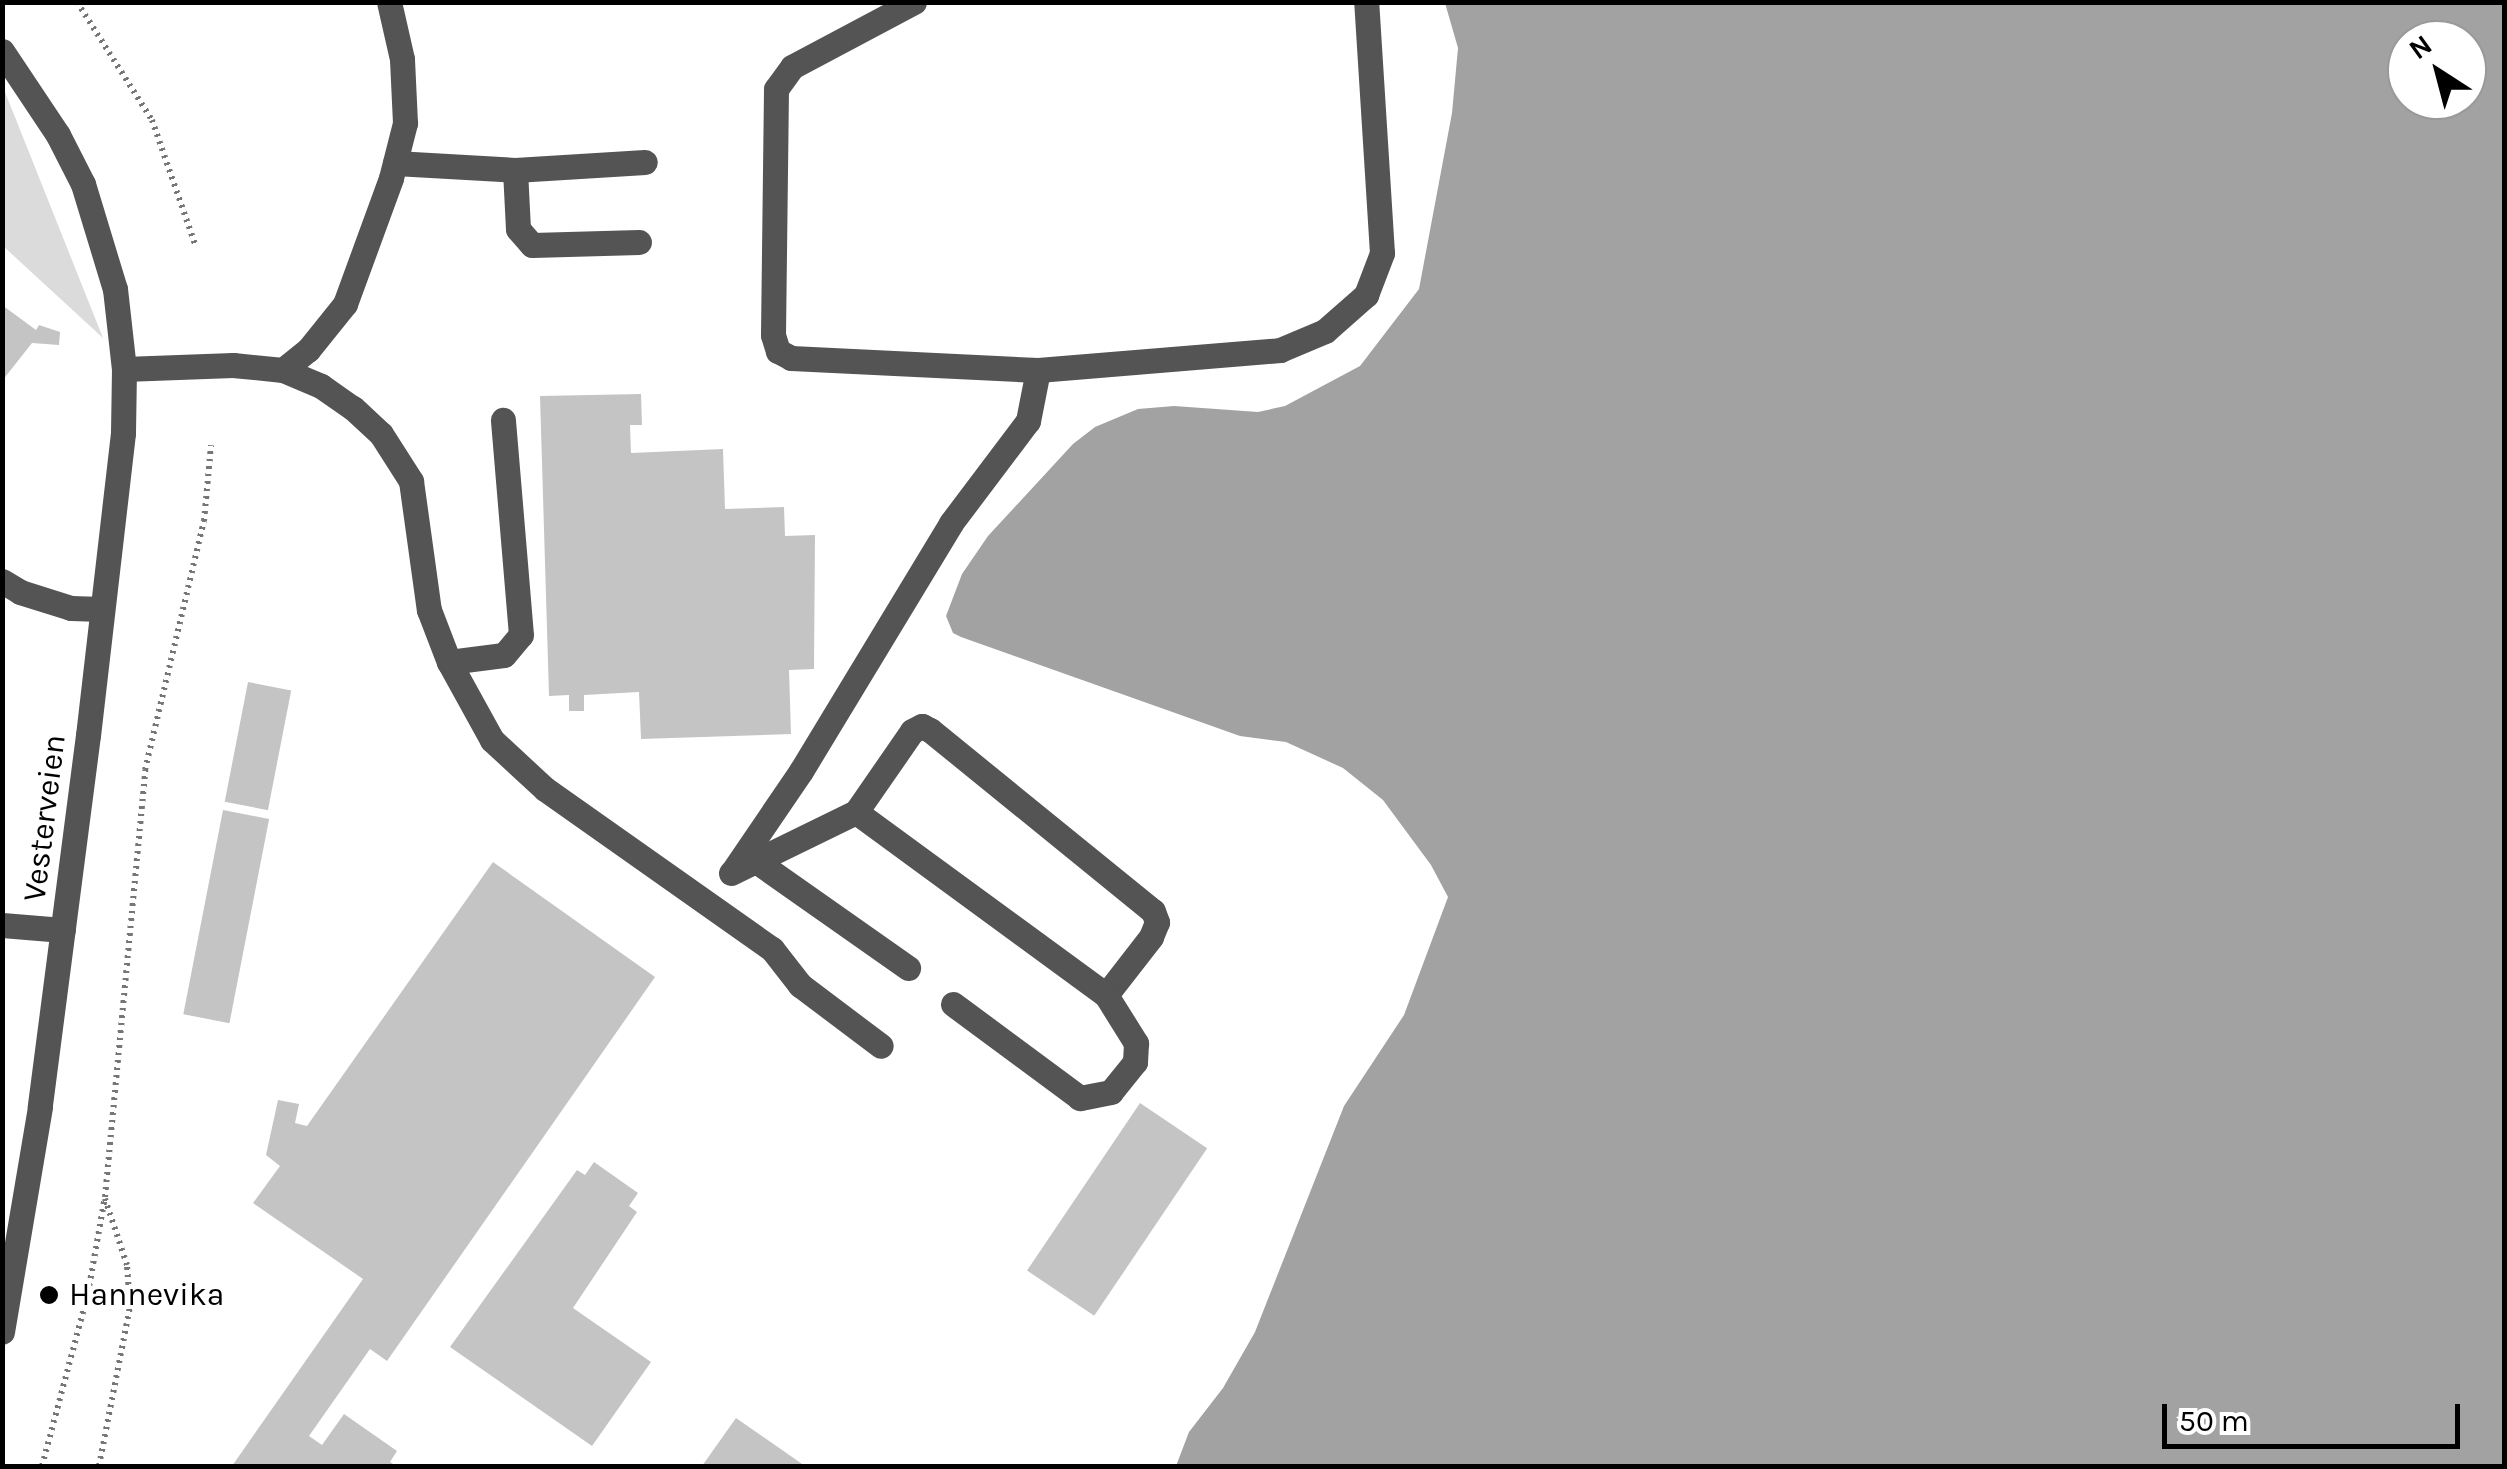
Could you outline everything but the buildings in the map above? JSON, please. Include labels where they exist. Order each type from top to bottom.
[{"type":"street","points":[[283,370],[308,350],[346,304],[395,163],[405,123],[402,60],[389,2]]},
{"type":"street","points":[[914,2],[792,68],[776,89],[773,335],[778,351],[791,358],[1038,370],[1280,350],[1325,331],[1366,295],[1382,253],[1366,2]]},
{"type":"street","name":"Vesterveien","points":[[2,51],[58,135],[83,184],[115,289],[124,369],[123,433],[63,930],[2,1332]]},
{"type":"street","points":[[395,163],[515,170],[644,162]]},
{"type":"street","points":[[515,170],[518,229],[532,245],[639,242]]},
{"type":"street","points":[[124,369],[233,365],[283,370],[320,386],[353,408],[403,464],[418,512],[429,610],[473,711],[512,762],[772,949],[800,985],[880,1046]]},
{"type":"street","points":[[710,904],[801,771],[951,523],[1028,421],[1038,370]]},
{"type":"street","points":[[449,662],[504,655],[520,636],[503,420]]},
{"type":"street","points":[[2,580],[20,592],[71,608],[101,609]]},
{"type":"street","points":[[732,873],[856,812],[912,731],[922,726],[1153,911],[1157,922],[1151,937],[1106,994]]},
{"type":"street","points":[[856,812],[1106,994],[1136,1043],[1135,1062],[1111,1092],[1098,1098],[1080,1098],[954,1004]]},
{"type":"street","points":[[756,862],[908,968]]},
{"type":"street","points":[[2,926],[63,930]]},
{"type":"path","points":[[77,2],[152,120],[196,247]]},
{"type":"path","points":[[42,1466],[88,1293],[104,1197],[145,770],[204,521],[212,445]]},
{"type":"path","points":[[99,1466],[130,1307],[127,1265],[104,1197]]},
{"type":"shaded area","points":[[1445,3],[2504,3],[2504,1466],[1176,1466],[1189,1432],[1223,1388],[1255,1332],[1344,1106],[1404,1015],[1448,897],[1431,865],[1383,800],[1343,768],[1286,742],[1240,736],[961,637],[953,633],[946,616],[962,574],[988,536],[1073,444],[1095,427],[1138,409],[1174,406],[1258,412],[1285,406],[1360,366],[1419,289],[1452,113],[1458,48]]},
{"type":"shaded area","points":[[3,87],[103,338],[3,246]]},
{"type":"place","name":"Hannevika","points":[[49,1295]]}]
